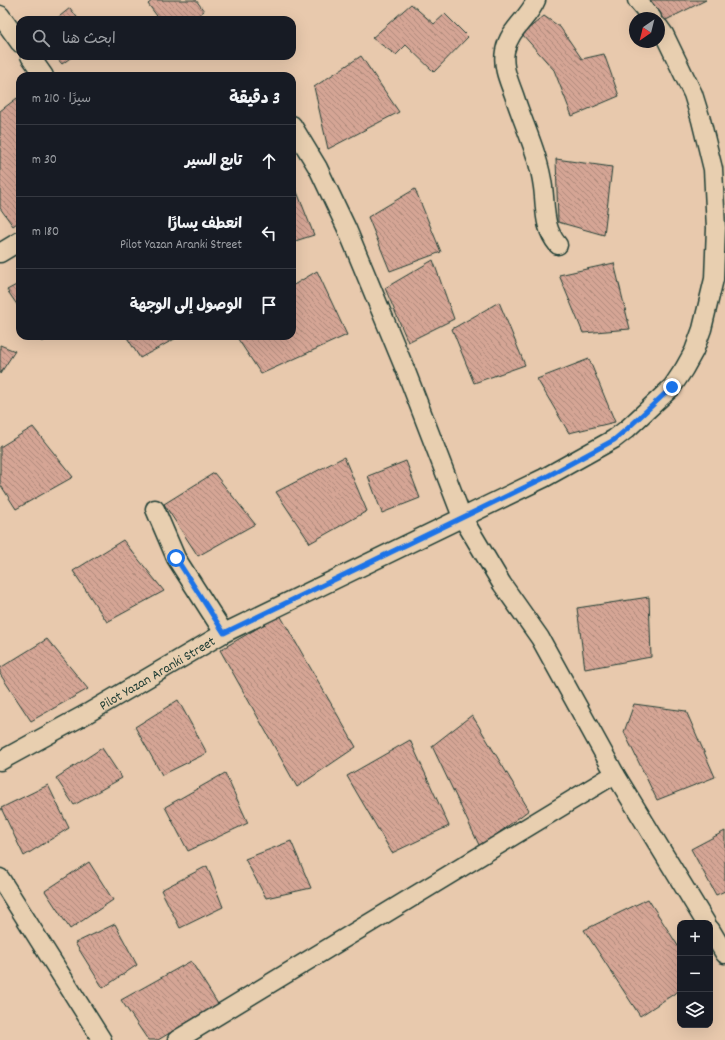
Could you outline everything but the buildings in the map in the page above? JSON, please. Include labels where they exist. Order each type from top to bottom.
[{"type":"street","points":[[536,0],[509,39],[505,51],[504,68],[536,155],[543,186],[546,220],[552,237],[558,245]]},
{"type":"street","points":[[637,0],[647,12]]},
{"type":"street","points":[[0,15],[16,37]]},
{"type":"street","name":"Pilot Yazan Aranki Street","points":[[0,761],[88,713],[224,633],[544,478],[614,440],[672,387],[694,351],[702,329],[714,279],[716,228],[713,169],[693,94],[665,36]]},
{"type":"street","points":[[33,60],[41,72]]},
{"type":"street","points":[[296,132],[318,168],[347,229],[407,374],[462,517],[502,584],[540,638],[615,774],[704,920]]},
{"type":"street","points":[[0,253],[16,243]]},
{"type":"street","points":[[155,509],[176,558],[224,633]]},
{"type":"street","points":[[176,1040],[615,774]]},
{"type":"street","points":[[0,878],[102,1040]]},
{"type":"street","points":[[713,935],[725,954]]},
{"type":"route","points":[[176,558],[224,633],[544,478],[614,440],[672,387]]}]
